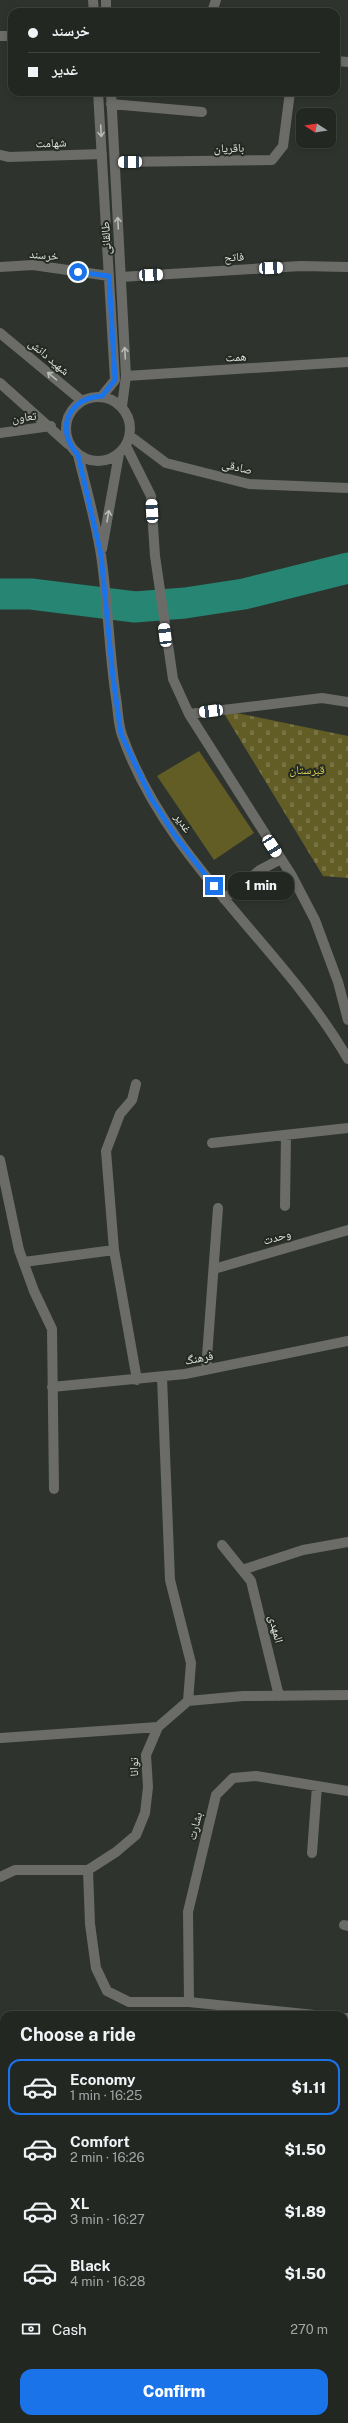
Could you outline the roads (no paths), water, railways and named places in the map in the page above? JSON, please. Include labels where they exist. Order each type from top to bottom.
[{"type":"street","name":"طالقانی","points":[[98,96],[115,380],[102,396]]},
{"type":"street","name":"طالقانی","points":[[111,96],[126,376],[122,406]]},
{"type":"street","name":"باقریان","points":[[115,162],[272,160],[283,146],[289,96]]},
{"type":"street","points":[[111,104],[202,112]]},
{"type":"street","name":"شهامت","points":[[0,155],[9,157],[102,154]]},
{"type":"street","name":"خرسند","points":[[0,268],[33,265],[109,276]]},
{"type":"street","name":"فاتح","points":[[121,277],[301,266],[348,267]]},
{"type":"street","name":"شهید دانش","points":[[0,333],[82,401]]},
{"type":"street","name":"همت","points":[[126,376],[348,362]]},
{"type":"street","points":[[0,382],[51,426],[78,455],[88,460],[99,462],[109,460],[119,454],[126,446],[130,436],[131,425],[128,415],[122,406],[113,399],[102,396],[91,397],[82,401],[74,408],[66,427],[71,447]]},
{"type":"street","name":"تعاون","points":[[0,433],[51,426]]},
{"type":"street","name":"صادقی","points":[[130,436],[166,463],[249,484],[348,488]]},
{"type":"street","points":[[126,446],[151,496],[155,556],[173,679],[190,714],[281,859],[315,920],[338,982],[348,1020]]},
{"type":"street","points":[[101,555],[119,454]]},
{"type":"street","points":[[78,455],[101,555]]},
{"type":"street","name":"غدیر","points":[[101,555],[108,633],[121,734],[151,798],[176,837],[224,899],[300,989],[331,1030],[348,1059]]},
{"type":"street","points":[[190,714],[322,698],[348,702]]},
{"type":"street","points":[[224,899],[260,870],[281,859]]},
{"type":"street","points":[[136,1084],[132,1100],[120,1114],[106,1151],[114,1250],[137,1380]]},
{"type":"street","points":[[212,1143],[348,1128]]},
{"type":"street","points":[[285,1206],[286,1135]]},
{"type":"street","points":[[0,1160],[24,1262],[52,1329],[54,1363],[52,1386],[54,1489]]},
{"type":"street","points":[[206,1370],[218,1208]]},
{"type":"street","name":"وحدت","points":[[214,1269],[348,1230]]},
{"type":"street","points":[[24,1262],[114,1250]]},
{"type":"street","name":"فرهنگ","points":[[52,1386],[162,1377],[206,1370],[348,1341]]},
{"type":"street","points":[[162,1377],[170,1580],[191,1663],[188,1701],[243,1696],[348,1696]]},
{"type":"street","points":[[242,1570],[303,1550],[348,1542]]},
{"type":"street","name":"المهدی","points":[[222,1545],[251,1581],[279,1696]]},
{"type":"street","name":"توانا","points":[[88,1870],[116,1852],[136,1835],[145,1813],[148,1787],[146,1755],[158,1727],[188,1701]]},
{"type":"street","points":[[2,1738],[158,1727]]},
{"type":"street","name":"بشارت","points":[[189,2002],[188,1912],[216,1795],[233,1778],[256,1776],[348,1791]]},
{"type":"street","points":[[312,1853],[317,1786]]},
{"type":"street","points":[[0,1877],[15,1870],[88,1870],[90,1924],[96,1968],[107,1991],[130,2002],[189,2002],[276,2011]]},
{"type":"waterway","points":[[0,594],[31,594],[135,607],[185,603],[244,594],[348,568]]},
{"type":"park label","name":"قبرستان","points":[[307,770]]}]
